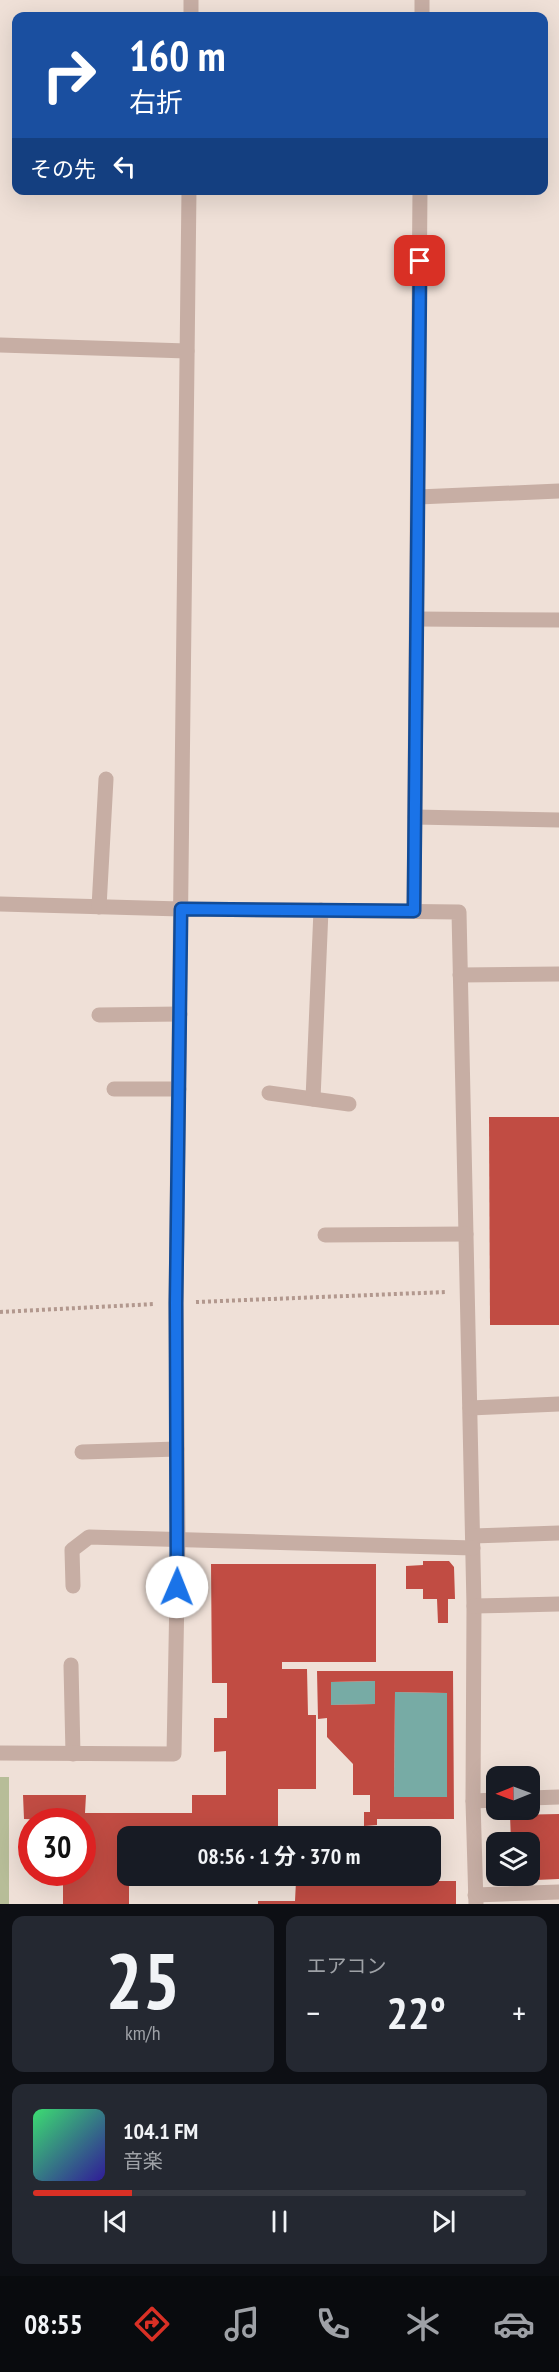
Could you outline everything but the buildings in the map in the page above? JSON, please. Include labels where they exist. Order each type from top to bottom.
[{"type":"street","points":[[0,1753],[174,1754],[178,1540],[176,1303],[189,195]]},
{"type":"street","points":[[414,911],[420,195]]},
{"type":"street","points":[[0,345],[187,351]]},
{"type":"street","points":[[418,497],[559,491]]},
{"type":"street","points":[[417,619],[559,620]]},
{"type":"street","points":[[99,907],[106,779]]},
{"type":"street","points":[[415,817],[559,820]]},
{"type":"street","points":[[0,904],[181,909],[459,912],[473,1542],[475,1899],[559,1892]]},
{"type":"street","points":[[313,1099],[321,910]]},
{"type":"street","points":[[460,975],[559,974]]},
{"type":"street","points":[[99,1015],[180,1014]]},
{"type":"street","points":[[114,1089],[179,1089]]},
{"type":"street","points":[[269,1093],[349,1104]]},
{"type":"street","points":[[325,1235],[466,1234]]},
{"type":"street","points":[[470,1408],[559,1404]]},
{"type":"street","points":[[81,1452],[177,1449]]},
{"type":"street","points":[[73,1586],[72,1550],[89,1537],[178,1540],[473,1542],[559,1533]]},
{"type":"street","points":[[474,1606],[559,1604]]},
{"type":"street","points":[[71,1665],[73,1754]]},
{"type":"street","points":[[540,1798],[559,1797]]},
{"type":"street","points":[[473,1801],[486,1800]]},
{"type":"path","points":[[0,1312],[467,1291]]},
{"type":"green space","points":[[0,1777],[9,1777],[9,1904],[0,1904]]},
{"type":"water","points":[[375,1681],[375,1704],[331,1705],[331,1682]]},
{"type":"water","points":[[395,1692],[447,1693],[447,1797],[394,1797]]},
{"type":"route","points":[[177,1587],[176,1303],[181,909],[414,911],[420,261]]}]
